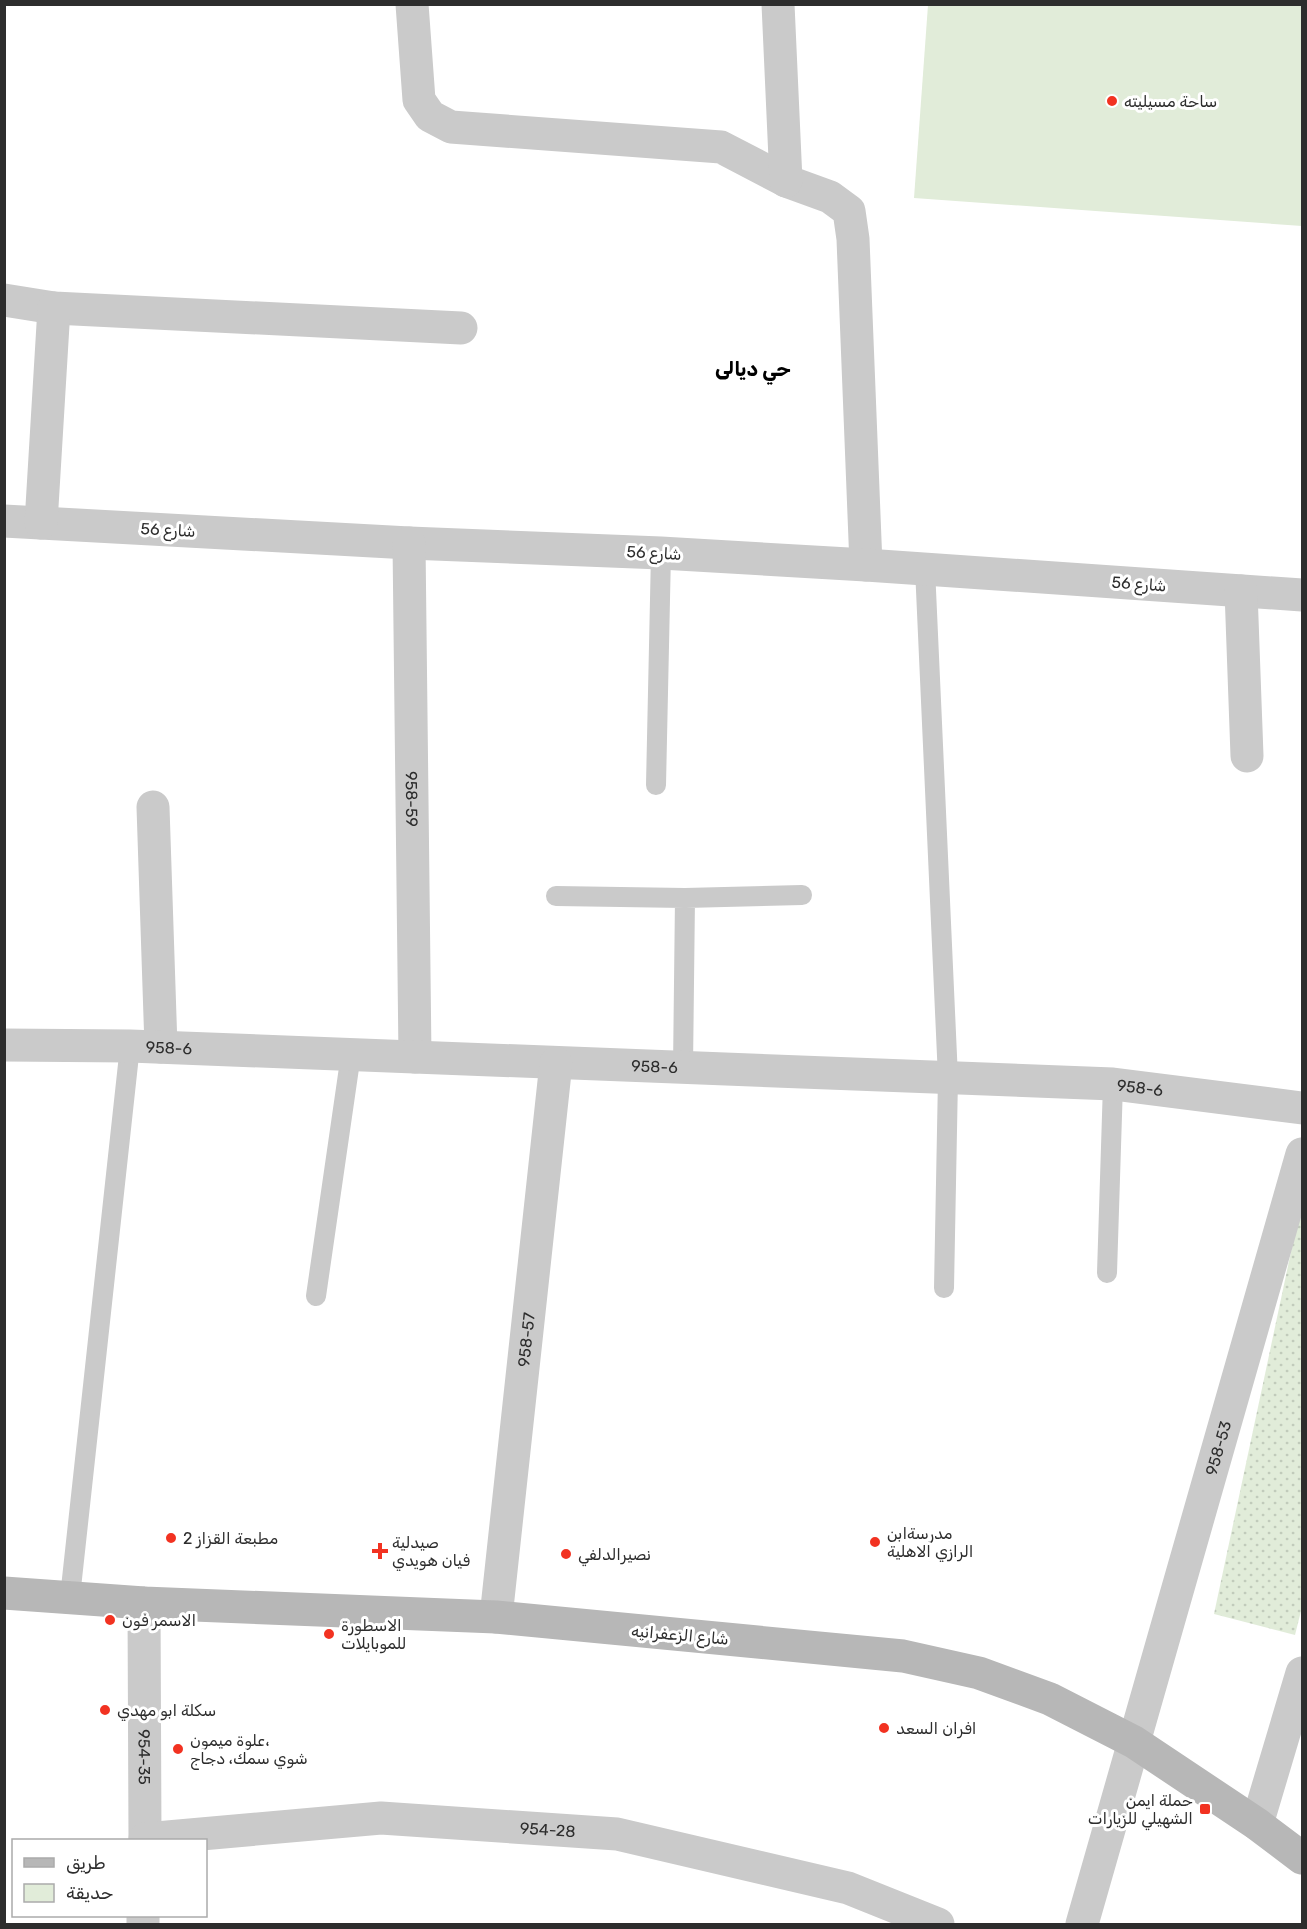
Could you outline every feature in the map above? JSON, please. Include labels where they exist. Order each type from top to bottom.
[{"type":"street","points":[[412,4],[419,100],[430,116],[451,127],[722,147],[786,181],[830,197],[849,211],[853,239],[866,565]]},
{"type":"street","points":[[778,4],[786,181]]},
{"type":"street","points":[[4,300],[54,308],[460,328]]},
{"type":"street","points":[[41,523],[54,308]]},
{"type":"street","name":"شارع 56","points":[[4,521],[926,568],[1302,595]]},
{"type":"street","name":"958-59","points":[[409,543],[415,1057]]},
{"type":"street","points":[[1241,591],[1247,756]]},
{"type":"street","points":[[145,1046],[153,807]]},
{"type":"street","name":"958-6","points":[[4,1045],[145,1046],[1113,1084],[1302,1108]]},
{"type":"street","name":"958-57","points":[[496,1617],[556,1063]]},
{"type":"street","name":"958-53","points":[[1082,1924],[1302,1154]]},
{"type":"street","name":"شارع الزعفرانيه","points":[[4,1593],[144,1603],[496,1617],[903,1656],[980,1673],[1050,1699],[1134,1743],[1257,1824],[1302,1858]]},
{"type":"street","name":"954-35","points":[[144,1603],[145,1839]]},
{"type":"street","points":[[1257,1824],[1302,1673]]},
{"type":"street","name":"954-28","points":[[156,1839],[381,1818],[617,1834],[848,1888],[938,1924]]},
{"type":"lane","points":[[656,785],[662,554]]},
{"type":"lane","points":[[926,568],[948,1078],[944,1288]]},
{"type":"lane","points":[[556,896],[685,898],[802,896]]},
{"type":"lane","points":[[683,1068],[685,898]]},
{"type":"lane","points":[[70,1597],[145,1046]]},
{"type":"lane","points":[[316,1296],[351,1054]]},
{"type":"lane","points":[[1107,1273],[1113,1084]]},
{"type":"green space","name":"ساحة مسيليته","points":[[928,5],[1302,5],[1302,226],[914,198]]},
{"type":"green space","points":[[1302,1200],[1302,1607],[1295,1635],[1214,1614]]},
{"type":"place","name":"ساحة مسيليته","points":[[1112,101]]},
{"type":"place","name":"مطبعة القزاز 2","points":[[171,1538]]},
{"type":"place","name":"مدرسةابن الرازي الاهلية","points":[[875,1542]]},
{"type":"place","name":"صيدلية فيان هويدي","points":[[380,1551]]},
{"type":"place","name":"نصيرالدلفي","points":[[566,1554]]},
{"type":"place","name":"الاسمر فون","points":[[110,1620]]},
{"type":"place","name":"الاسطورة للموبايلات","points":[[329,1634]]},
{"type":"place","name":"سكلة ابو مهدي","points":[[105,1710]]},
{"type":"place","name":"افران السعد","points":[[884,1728]]},
{"type":"place","name":"علوة ميمون، شوي سمك، دجاج","points":[[178,1749]]},
{"type":"place","name":"حملة ايمن الشهيلي للزيارات","points":[[1205,1809]]},
{"type":"district","name":"حي ديالى","points":[[753,369]]}]
